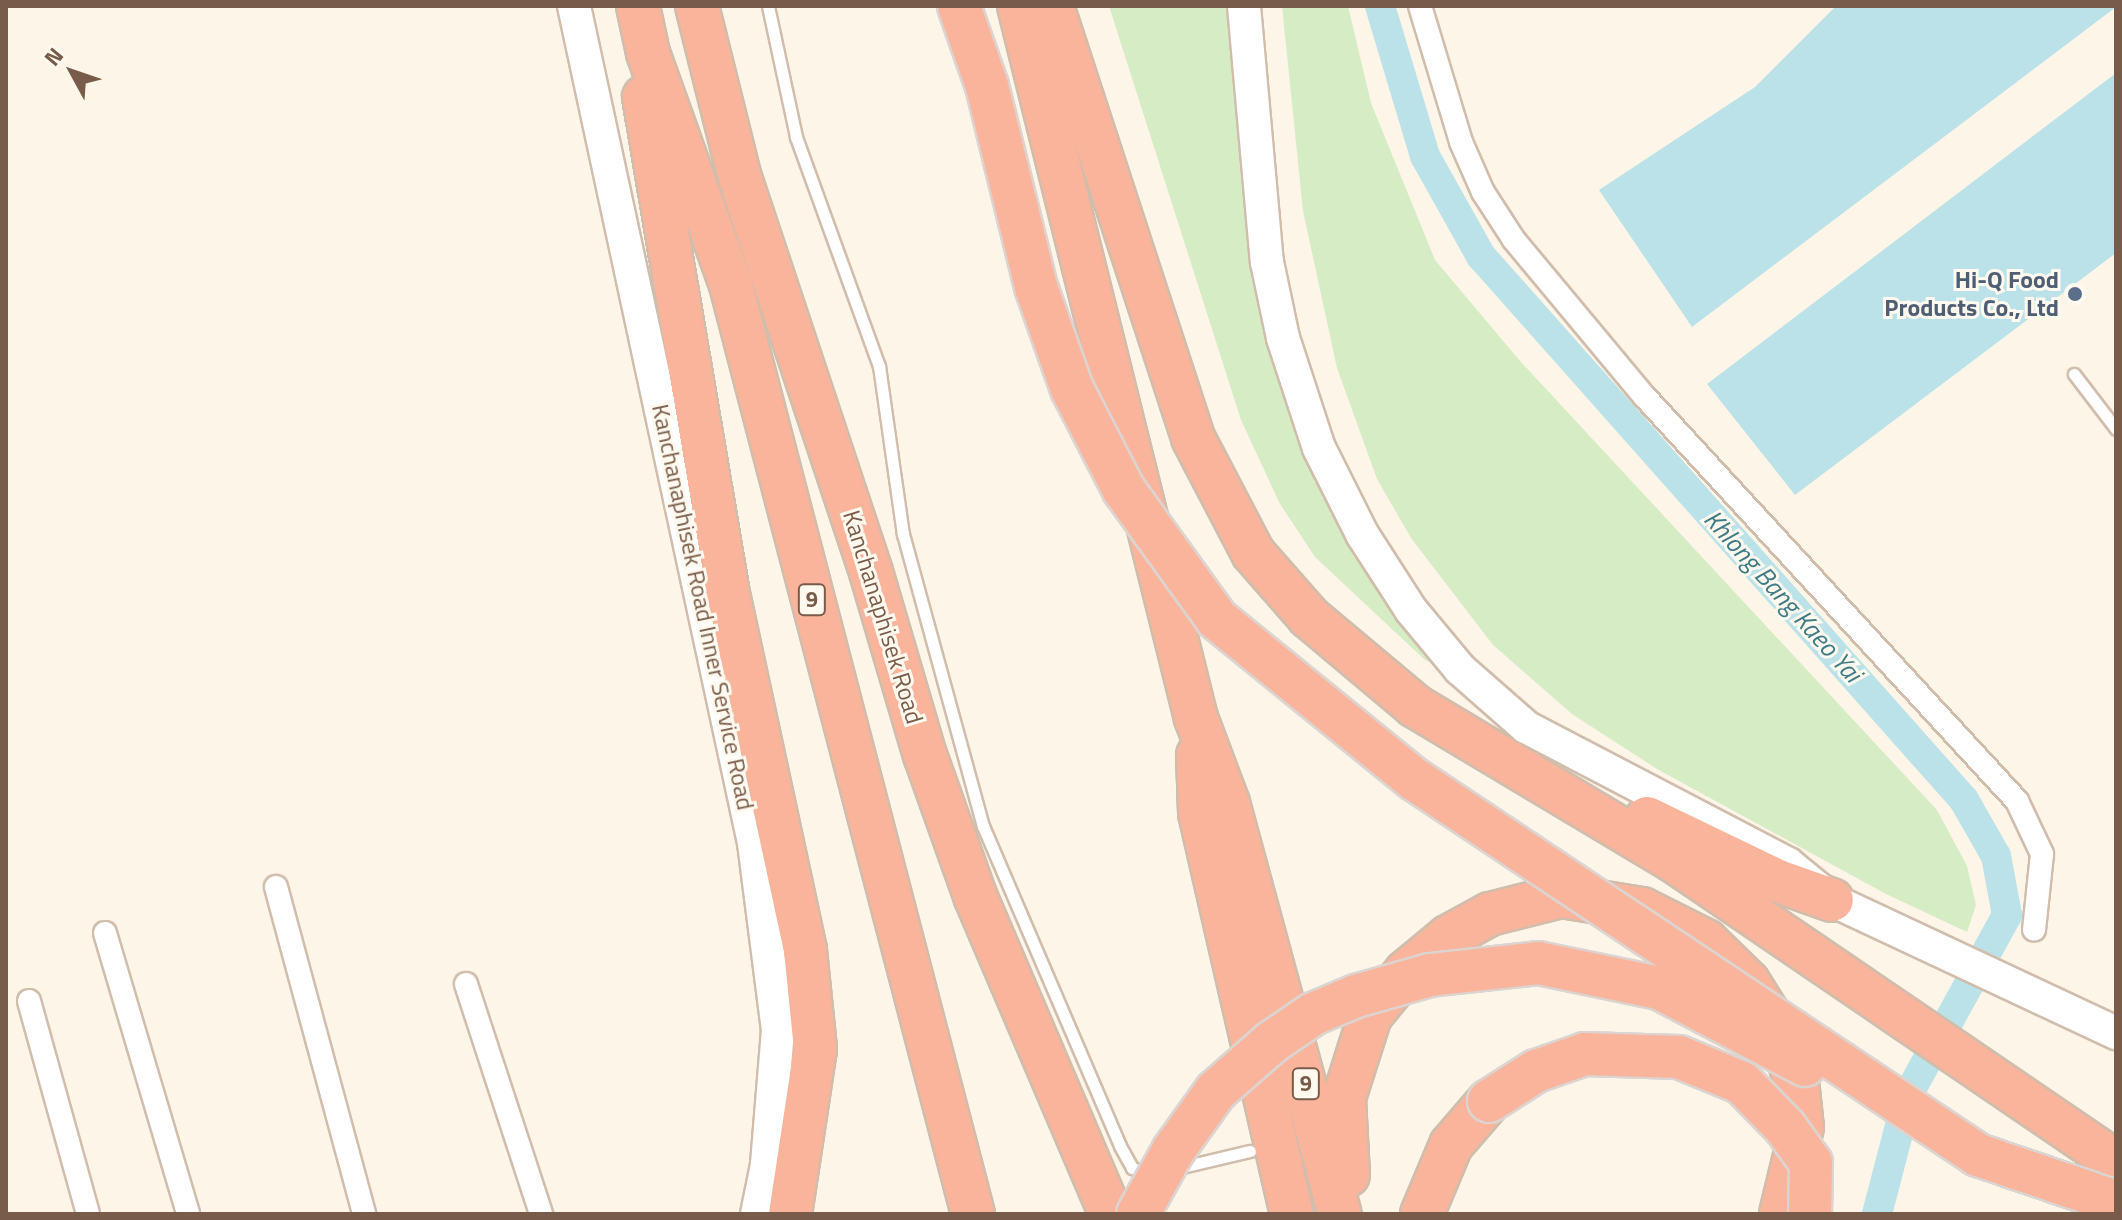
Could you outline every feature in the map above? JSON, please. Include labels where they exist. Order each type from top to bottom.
[{"type":"highway","points":[[625,6],[727,589],[805,950],[815,1049],[790,1214]]},
{"type":"highway","name":"9","points":[[638,6],[648,53],[731,285],[972,1207]]},
{"type":"highway","name":"Kanchanaphisek Road","points":[[697,6],[740,178],[871,572],[925,755],[976,898],[1111,1214]]},
{"type":"highway","points":[[959,6],[987,86],[1036,287],[1072,389],[1124,490],[1217,619],[1414,779],[1978,1155]]},
{"type":"highway","name":"9","points":[[1019,6],[1196,718],[1228,803],[1272,954],[1340,1214]]},
{"type":"highway","points":[[1052,6],[1159,345],[1223,503],[1253,553],[1309,617],[1415,706],[1671,859],[2116,1162]]},
{"type":"highway","points":[[648,53],[681,267],[802,875],[830,1054],[816,1214]]},
{"type":"highway","points":[[1415,706],[1778,881],[1832,900]]},
{"type":"highway","points":[[1196,718],[1200,813],[1292,1214]]},
{"type":"highway","points":[[1354,1214],[1344,1098],[1370,1016],[1406,972],[1448,937],[1490,914],[1561,896],[1642,909],[1706,941],[1748,982],[1782,1036],[1798,1090],[1802,1127],[1781,1214]]},
{"type":"highway","points":[[1138,1214],[1173,1151],[1216,1091],[1272,1042],[1313,1014],[1356,996],[1430,975],[1538,963],[1659,988],[1978,1155],[2116,1202]]},
{"type":"highway","points":[[1422,1214],[1451,1145],[1489,1101],[1536,1071],[1598,1054],[1679,1057],[1742,1083],[1785,1127],[1811,1163],[1810,1214]]},
{"type":"main road","name":"Kanchanaphisek Road Inner Service Road","points":[[574,6],[754,843],[778,1030],[767,1165],[757,1214]]},
{"type":"main road","points":[[1244,6],[1267,262],[1283,338],[1319,448],[1362,534],[1411,610],[1460,669],[1526,727],[1788,864],[1832,900],[2058,1002],[2116,1033]]},
{"type":"street","points":[[1420,6],[1461,142],[1483,192],[1514,240],[1645,397],[2017,801],[2042,854],[2034,930]]},
{"type":"street","points":[[276,887],[364,1214]]},
{"type":"street","points":[[105,933],[188,1214]]},
{"type":"street","points":[[466,984],[541,1214]]},
{"type":"street","points":[[29,1001],[88,1214]]},
{"type":"lane","points":[[768,6],[796,137],[879,366],[903,534],[983,826],[1031,946],[1132,1168],[1143,1176],[1250,1151]]},
{"type":"lane","points":[[2074,374],[2116,429]]},
{"type":"green space","points":[[1109,6],[1250,6],[1292,324],[1352,495],[1442,626],[1442,667],[1425,660],[1315,557],[1280,504],[1241,420]]},
{"type":"green space","points":[[1282,6],[1348,6],[1371,103],[1435,260],[1520,361],[1937,810],[1967,866],[1976,905],[1967,932],[1886,894],[1657,769],[1572,714],[1493,645],[1411,538],[1377,479],[1337,368],[1303,211]]},
{"type":"water","points":[[1836,6],[2116,7],[1692,327],[1599,190],[1755,87]]},
{"type":"water","points":[[2116,73],[2116,253],[1795,495],[1707,384]]},
{"type":"waterway","name":"Khlong Bang Kaeo Yai","points":[[1380,6],[1425,156],[1481,256],[1964,800],[1996,856],[2007,915],[1908,1095],[1877,1214]]},
{"type":"place","name":"Hi-Q Food Products Co., Ltd","points":[[2075,294]]}]
